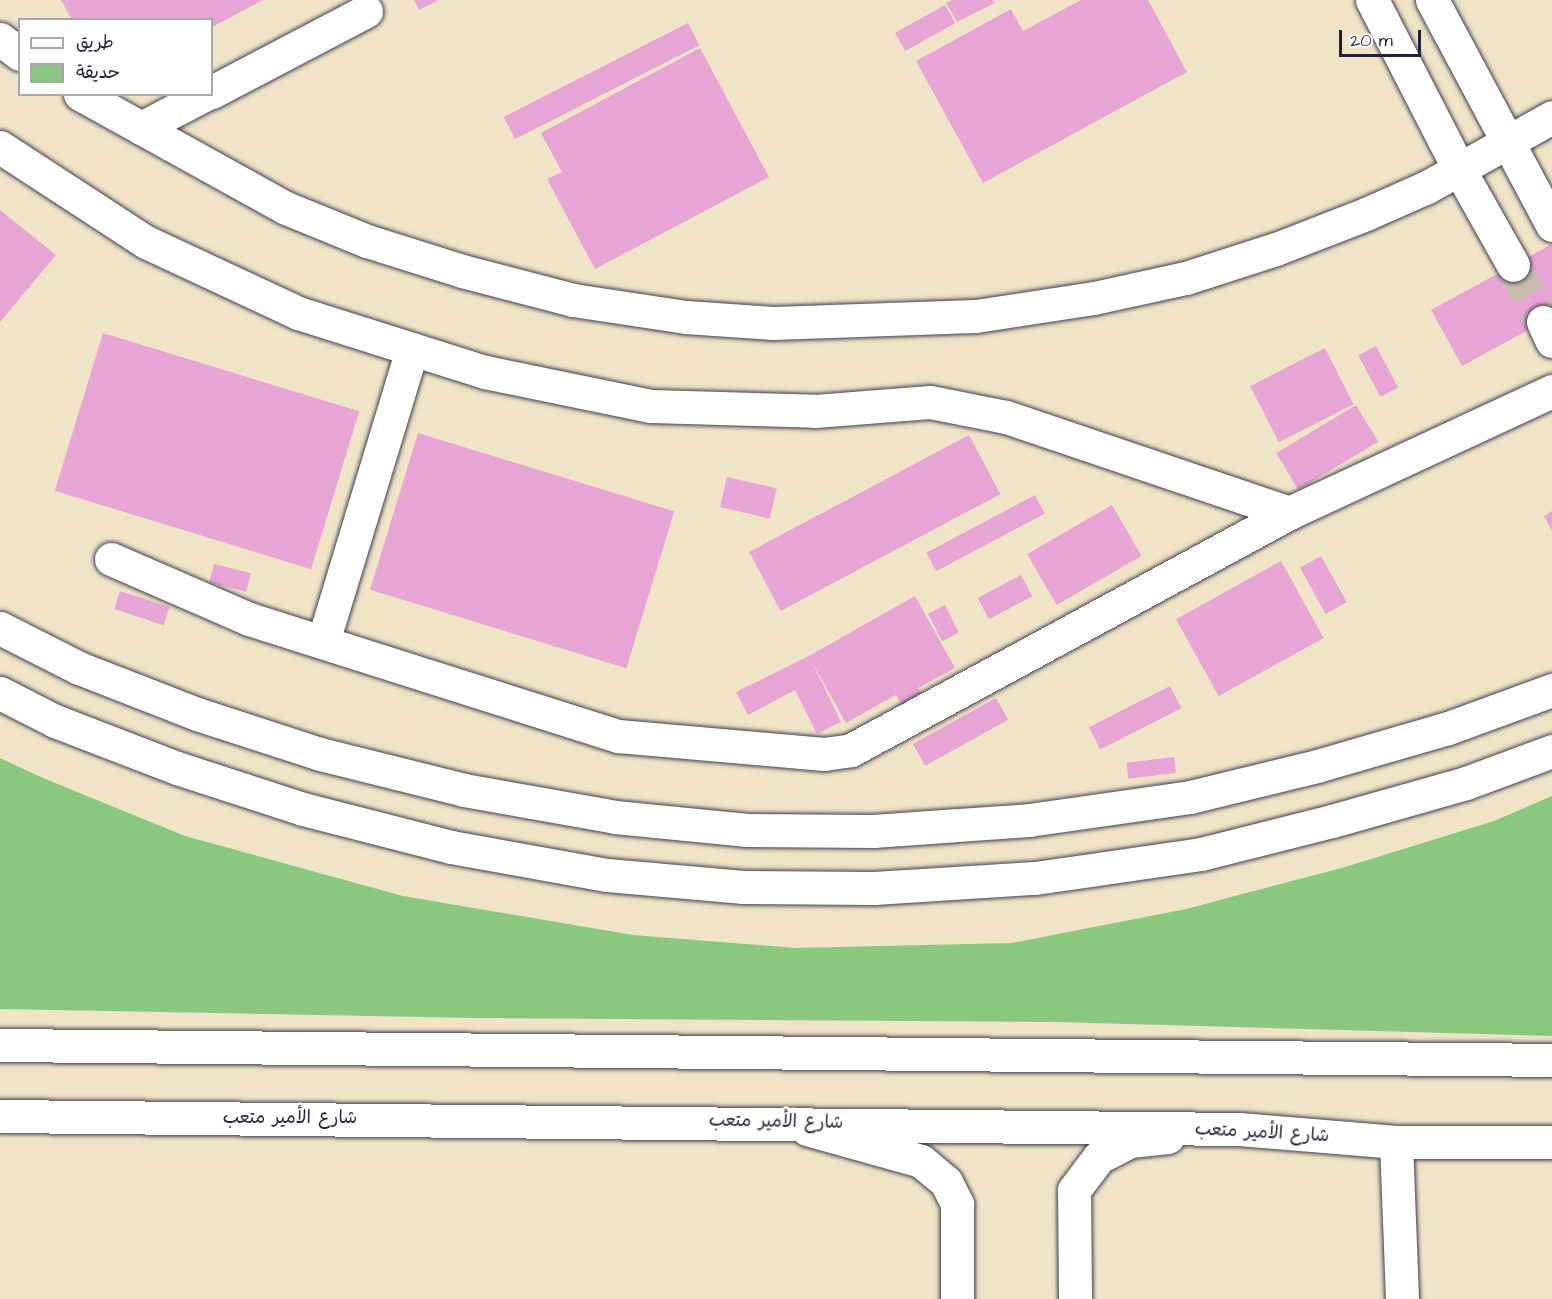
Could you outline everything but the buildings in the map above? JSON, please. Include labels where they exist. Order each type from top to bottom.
[{"type":"street","points":[[1372,0],[1459,169],[1513,265]]},
{"type":"street","points":[[1432,0],[1506,143],[1552,225]]},
{"type":"street","points":[[213,91],[366,11]]},
{"type":"street","points":[[0,39],[18,52]]},
{"type":"street","points":[[84,96],[286,208],[367,241],[462,271],[573,300],[686,317],[773,323],[976,316],[1094,298],[1186,278],[1276,249],[1366,214],[1426,187],[1552,117]]},
{"type":"street","points":[[141,128],[202,96]]},
{"type":"street","points":[[0,147],[146,242],[298,313],[485,372],[651,406],[815,411],[930,402],[1006,417],[1289,513]]},
{"type":"street","points":[[323,642],[412,349]]},
{"type":"street","points":[[111,559],[249,620],[618,736],[824,754],[851,750],[1289,513],[1552,392]]},
{"type":"street","points":[[0,628],[79,668],[197,714],[320,754],[464,790],[569,809],[615,817],[747,830],[873,831],[1029,820],[1190,797],[1317,766],[1448,728],[1552,690]]},
{"type":"street","points":[[0,693],[55,721],[166,764],[315,812],[451,847],[607,875],[743,887],[874,888],[1035,878],[1201,854],[1332,822],[1455,786],[1552,751]]},
{"type":"street","points":[[0,1045],[1552,1060]]},
{"type":"street","name":"شارع الأمير متعب","points":[[0,1116],[782,1122],[1239,1129],[1396,1142],[1552,1142]]},
{"type":"street","points":[[782,1122],[921,1161],[946,1182],[957,1204],[957,1299]]},
{"type":"street","points":[[1075,1299],[1074,1190],[1099,1157],[1130,1141],[1239,1129]]},
{"type":"street","points":[[1396,1142],[1402,1299]]},
{"type":"green space","points":[[0,758],[185,836],[403,896],[633,935],[796,948],[1012,943],[1186,909],[1345,867],[1494,821],[1552,796],[1552,1036],[1056,1022],[474,1018],[0,1009]]},
{"type":"tunnel","points":[[1513,265],[1543,322]]}]
